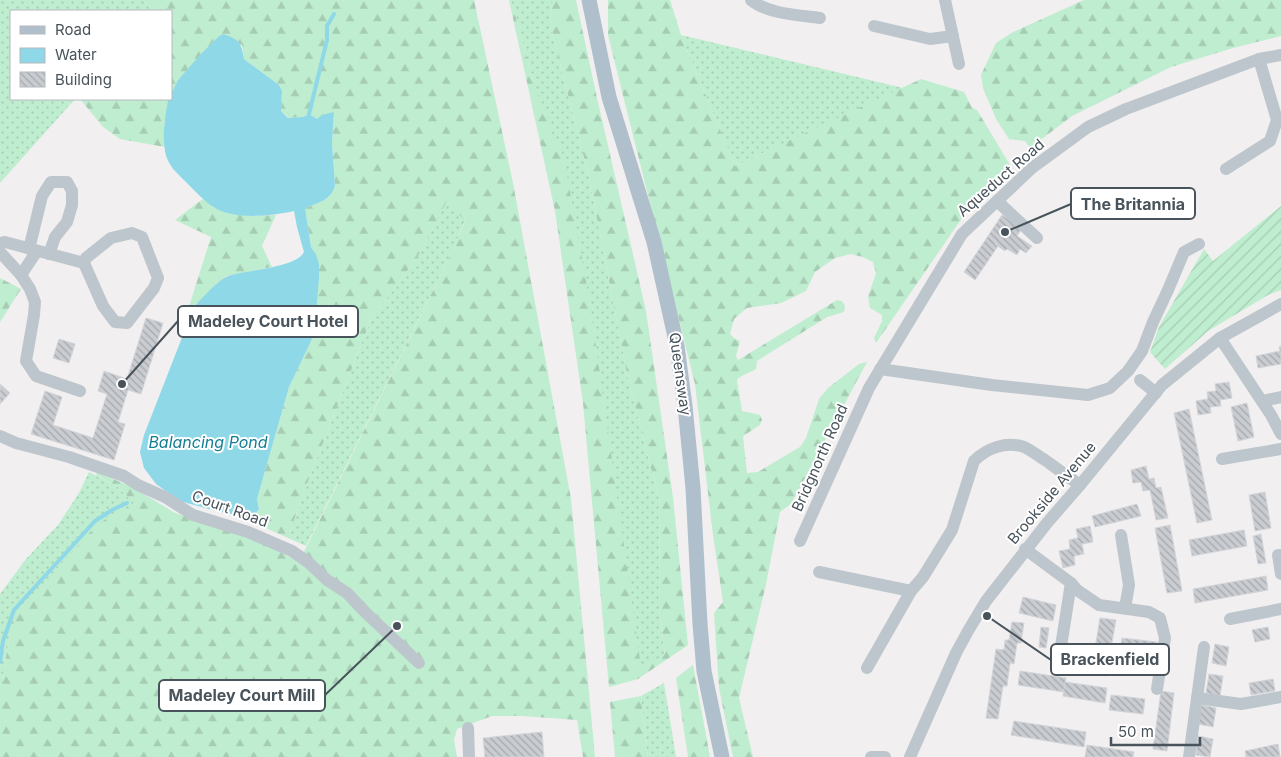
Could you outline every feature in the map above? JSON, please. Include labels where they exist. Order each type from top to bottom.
[{"type":"main road","name":"Queensway","points":[[589,0],[609,97],[654,242],[677,346],[686,406],[692,478],[704,671],[722,757]]},
{"type":"street","points":[[752,0],[759,6],[772,10],[820,18]]},
{"type":"street","points":[[945,0],[959,64]]},
{"type":"street","points":[[874,26],[930,39],[953,36]]},
{"type":"street","name":"Aqueduct Road","points":[[869,388],[962,234],[1032,168],[1088,127],[1126,109],[1259,59],[1281,55]]},
{"type":"street","points":[[1226,169],[1270,140],[1277,120],[1259,59]]},
{"type":"street","points":[[21,276],[38,251],[55,237],[67,222],[72,205],[72,191],[67,182],[51,182],[42,196],[38,251]]},
{"type":"street","points":[[997,201],[1037,238]]},
{"type":"street","points":[[132,233],[142,238],[158,278],[154,288],[127,323],[115,322],[103,306],[84,263],[86,258],[111,238],[132,233]]},
{"type":"street","points":[[0,243],[5,242],[84,263]]},
{"type":"street","points":[[880,369],[992,385],[1088,395],[1110,388],[1128,371],[1142,351],[1184,252],[1199,244]]},
{"type":"street","points":[[0,252],[21,276],[30,289],[35,302],[26,361],[36,376],[80,391]]},
{"type":"street","name":"Brookside Avenue","points":[[910,757],[956,653],[968,631],[986,601],[1025,549],[1162,386],[1220,338],[1281,304]]},
{"type":"street","points":[[1220,338],[1271,415],[1281,434]]},
{"type":"street","points":[[1140,380],[1156,393]]},
{"type":"street","name":"Bridgnorth Road","points":[[800,541],[869,388]]},
{"type":"street","points":[[1262,401],[1281,397]]},
{"type":"street","name":"Court Road","points":[[0,436],[16,443],[69,457],[124,476],[165,497],[193,515],[248,532],[292,551],[308,562],[327,580],[347,593],[419,663]]},
{"type":"street","points":[[866,668],[911,592],[923,577],[952,530],[974,462],[985,452],[1008,445],[1025,447],[1080,485]]},
{"type":"street","points":[[1222,459],[1281,449]]},
{"type":"street","points":[[1121,535],[1129,586],[1125,608]]},
{"type":"street","points":[[1025,549],[1099,605],[1150,612],[1160,618],[1165,638],[1157,689]]},
{"type":"street","points":[[1281,555],[1278,556],[1281,574]]},
{"type":"street","points":[[818,572],[911,592]]},
{"type":"street","points":[[1059,659],[1071,583]]},
{"type":"street","points":[[1230,619],[1281,610]]},
{"type":"street","points":[[1189,757],[1204,647]]},
{"type":"street","points":[[1198,698],[1241,704],[1281,697]]},
{"type":"street","points":[[468,728],[469,757]]},
{"type":"street","points":[[871,757],[885,757]]},
{"type":"green space","points":[[0,0],[144,0],[151,10],[10,10],[10,100],[74,100],[0,183]]},
{"type":"green space","points":[[144,0],[474,0],[513,183],[571,499],[595,757],[583,757],[577,720],[492,716],[457,729],[454,740],[457,757],[0,757],[0,682],[3,682],[10,635],[18,612],[92,530],[108,517],[126,509],[138,507],[118,487],[96,475],[97,472],[134,488],[175,513],[249,536],[299,562],[455,246],[465,221],[447,201],[417,258],[371,319],[288,538],[239,516],[254,515],[259,509],[257,499],[289,387],[314,335],[316,254],[311,247],[305,208],[327,198],[335,186],[332,143],[334,113],[317,119],[309,114],[303,117],[289,118],[281,111],[282,91],[279,85],[244,59],[242,45],[218,37],[178,80],[172,94],[172,10],[151,10]]},
{"type":"green space","points":[[509,0],[511,0],[533,80],[564,158],[590,303],[641,667],[665,655],[659,608],[660,503],[628,379],[589,177],[551,28],[552,0],[576,0],[646,311],[673,498],[688,645],[638,679],[609,687],[583,403],[555,211]]},
{"type":"green space","points":[[511,0],[552,0],[551,28],[589,177],[628,379],[660,503],[659,608],[665,656],[640,668],[608,439],[533,80]]},
{"type":"green space","points":[[608,0],[670,0],[681,35],[735,166],[921,79],[964,92],[972,108],[977,110],[1010,165],[982,189],[876,343],[874,338],[882,321],[882,315],[870,308],[868,297],[876,273],[873,262],[851,254],[835,258],[815,272],[806,291],[781,303],[747,308],[734,319],[730,334],[740,341],[736,356],[738,360],[837,300],[842,301],[845,306],[844,312],[827,317],[757,361],[756,369],[737,380],[742,411],[760,415],[762,420],[760,425],[743,436],[747,473],[758,472],[800,447],[806,438],[819,399],[828,388],[859,364],[867,362],[791,504],[780,512],[766,584],[739,698],[753,757],[733,757],[719,688],[714,613],[723,602],[695,384],[608,35]]},
{"type":"green space","points":[[1084,0],[1281,0],[1281,36],[1171,67],[1072,116],[1030,148],[1025,141],[1009,139],[996,119],[983,88],[981,75],[996,43],[1013,32]]},
{"type":"green space","points":[[681,35],[903,88],[735,166]]},
{"type":"green space","points":[[81,100],[170,100],[164,124],[165,147],[120,139],[103,127]]},
{"type":"green space","points":[[204,198],[214,208],[256,216],[276,215],[262,246],[272,267],[226,276],[193,307],[185,319],[211,237],[175,220]]},
{"type":"green space","points":[[447,200],[465,220],[455,246],[306,546],[288,538],[371,319],[417,258]]},
{"type":"green space","points":[[1281,206],[1281,290],[1268,295],[1208,331],[1165,369],[1150,352],[1159,327],[1204,249],[1213,261]]},
{"type":"green space","points":[[0,278],[21,289],[0,322]]},
{"type":"green space","points":[[89,472],[118,487],[139,508],[10,635],[3,682],[0,682],[0,594],[26,559],[58,525],[79,493]]},
{"type":"green space","points":[[693,665],[710,757],[688,757],[676,678]]},
{"type":"green space","points":[[664,683],[676,757],[648,757],[641,696]]},
{"type":"green space","points":[[641,696],[648,757],[615,757],[610,702]]},
{"type":"water","name":"Balancing Pond","points":[[223,34],[239,42],[244,59],[279,85],[282,91],[281,111],[288,118],[303,117],[309,114],[317,119],[322,115],[334,112],[332,143],[335,186],[327,198],[305,208],[311,247],[316,254],[319,264],[314,335],[289,387],[257,499],[259,509],[254,515],[239,516],[180,501],[156,484],[144,468],[140,452],[144,435],[183,335],[185,320],[192,309],[224,278],[291,262],[304,252],[294,211],[254,216],[223,212],[204,200],[173,168],[166,156],[164,126],[168,101],[172,100],[172,92],[178,80]]},
{"type":"building","points":[[1002,215],[1022,228],[1017,236],[1032,246],[1026,253],[1020,249],[1017,255],[1007,249],[1005,251],[988,236]]},
{"type":"building","points":[[988,236],[998,246],[975,280],[964,272]]},
{"type":"building","points":[[146,318],[163,323],[141,394],[128,390],[118,422],[125,424],[114,460],[31,434],[45,391],[62,397],[53,425],[93,438],[107,394],[98,391],[104,371],[127,379]]},
{"type":"building","points":[[59,339],[75,344],[69,363],[53,358]]},
{"type":"building","points":[[1281,346],[1281,364],[1258,368],[1256,356],[1280,351],[1279,347]]},
{"type":"building","points":[[1229,382],[1232,398],[1220,400],[1221,406],[1210,407],[1211,413],[1198,415],[1196,401],[1208,399],[1207,392],[1216,391],[1215,384]]},
{"type":"building","points":[[0,384],[10,393],[0,404]]},
{"type":"building","points":[[1247,403],[1254,437],[1238,441],[1231,407]]},
{"type":"building","points":[[1189,409],[1212,520],[1197,523],[1174,413]]},
{"type":"building","points":[[1146,466],[1149,479],[1154,478],[1156,488],[1161,487],[1168,518],[1156,520],[1150,490],[1143,491],[1141,482],[1133,483],[1131,470]]},
{"type":"building","points":[[1265,492],[1271,528],[1255,531],[1249,495]]},
{"type":"building","points":[[1137,504],[1141,516],[1095,527],[1092,516]]},
{"type":"building","points":[[1170,525],[1182,591],[1167,593],[1155,528]]},
{"type":"building","points":[[1090,526],[1093,542],[1082,544],[1084,554],[1074,556],[1075,565],[1063,568],[1059,551],[1070,549],[1069,540],[1078,538],[1076,529]]},
{"type":"building","points":[[1244,530],[1247,546],[1192,556],[1189,540]]},
{"type":"building","points":[[1261,534],[1266,563],[1258,564],[1253,536]]},
{"type":"building","points":[[1266,576],[1268,590],[1195,603],[1193,589]]},
{"type":"building","points":[[1023,597],[1056,605],[1053,621],[1019,613]]},
{"type":"building","points":[[1100,618],[1116,620],[1106,676],[1091,673]]},
{"type":"building","points":[[1012,622],[1024,623],[1021,643],[1017,643],[1014,664],[1010,663],[1007,686],[1003,686],[998,719],[986,718],[996,649],[1004,650],[1005,640],[1009,640]]},
{"type":"building","points":[[1041,627],[1049,628],[1046,648],[1039,647]]},
{"type":"building","points":[[1268,627],[1270,639],[1255,642],[1252,630]]},
{"type":"building","points":[[1122,638],[1157,642],[1154,659],[1120,654]]},
{"type":"building","points":[[1215,644],[1229,647],[1226,666],[1212,663]]},
{"type":"building","points":[[1020,671],[1066,678],[1064,692],[1018,685]]},
{"type":"building","points":[[1209,674],[1223,676],[1220,696],[1206,693]]},
{"type":"building","points":[[1273,679],[1275,691],[1251,695],[1249,683]]},
{"type":"building","points":[[1065,682],[1107,688],[1105,703],[1063,696]]},
{"type":"building","points":[[1161,691],[1174,693],[1167,751],[1153,749]]},
{"type":"building","points":[[1111,695],[1145,699],[1143,714],[1109,710]]},
{"type":"building","points":[[1202,705],[1216,708],[1213,727],[1198,724]]},
{"type":"building","points":[[1014,721],[1086,732],[1084,747],[1011,735]]},
{"type":"building","points":[[542,732],[544,757],[485,757],[483,738]]},
{"type":"building","points":[[1198,736],[1213,739],[1210,757],[1196,755]]},
{"type":"building","points":[[1278,744],[1280,757],[1246,757],[1245,751]]},
{"type":"building","points":[[1087,745],[1134,752],[1133,757],[1085,757]]},
{"type":"waterway","points":[[309,114],[327,40],[327,26],[334,14]]},
{"type":"waterway","points":[[0,662],[3,641],[14,610],[95,521],[127,503]]},
{"type":"place","name":"The Britannia","points":[[1005,232]]},
{"type":"place","name":"Madeley Court Hotel","points":[[122,384]]},
{"type":"place","name":"Brackenfield","points":[[987,616]]},
{"type":"place","name":"Madeley Court Mill","points":[[397,626]]}]
